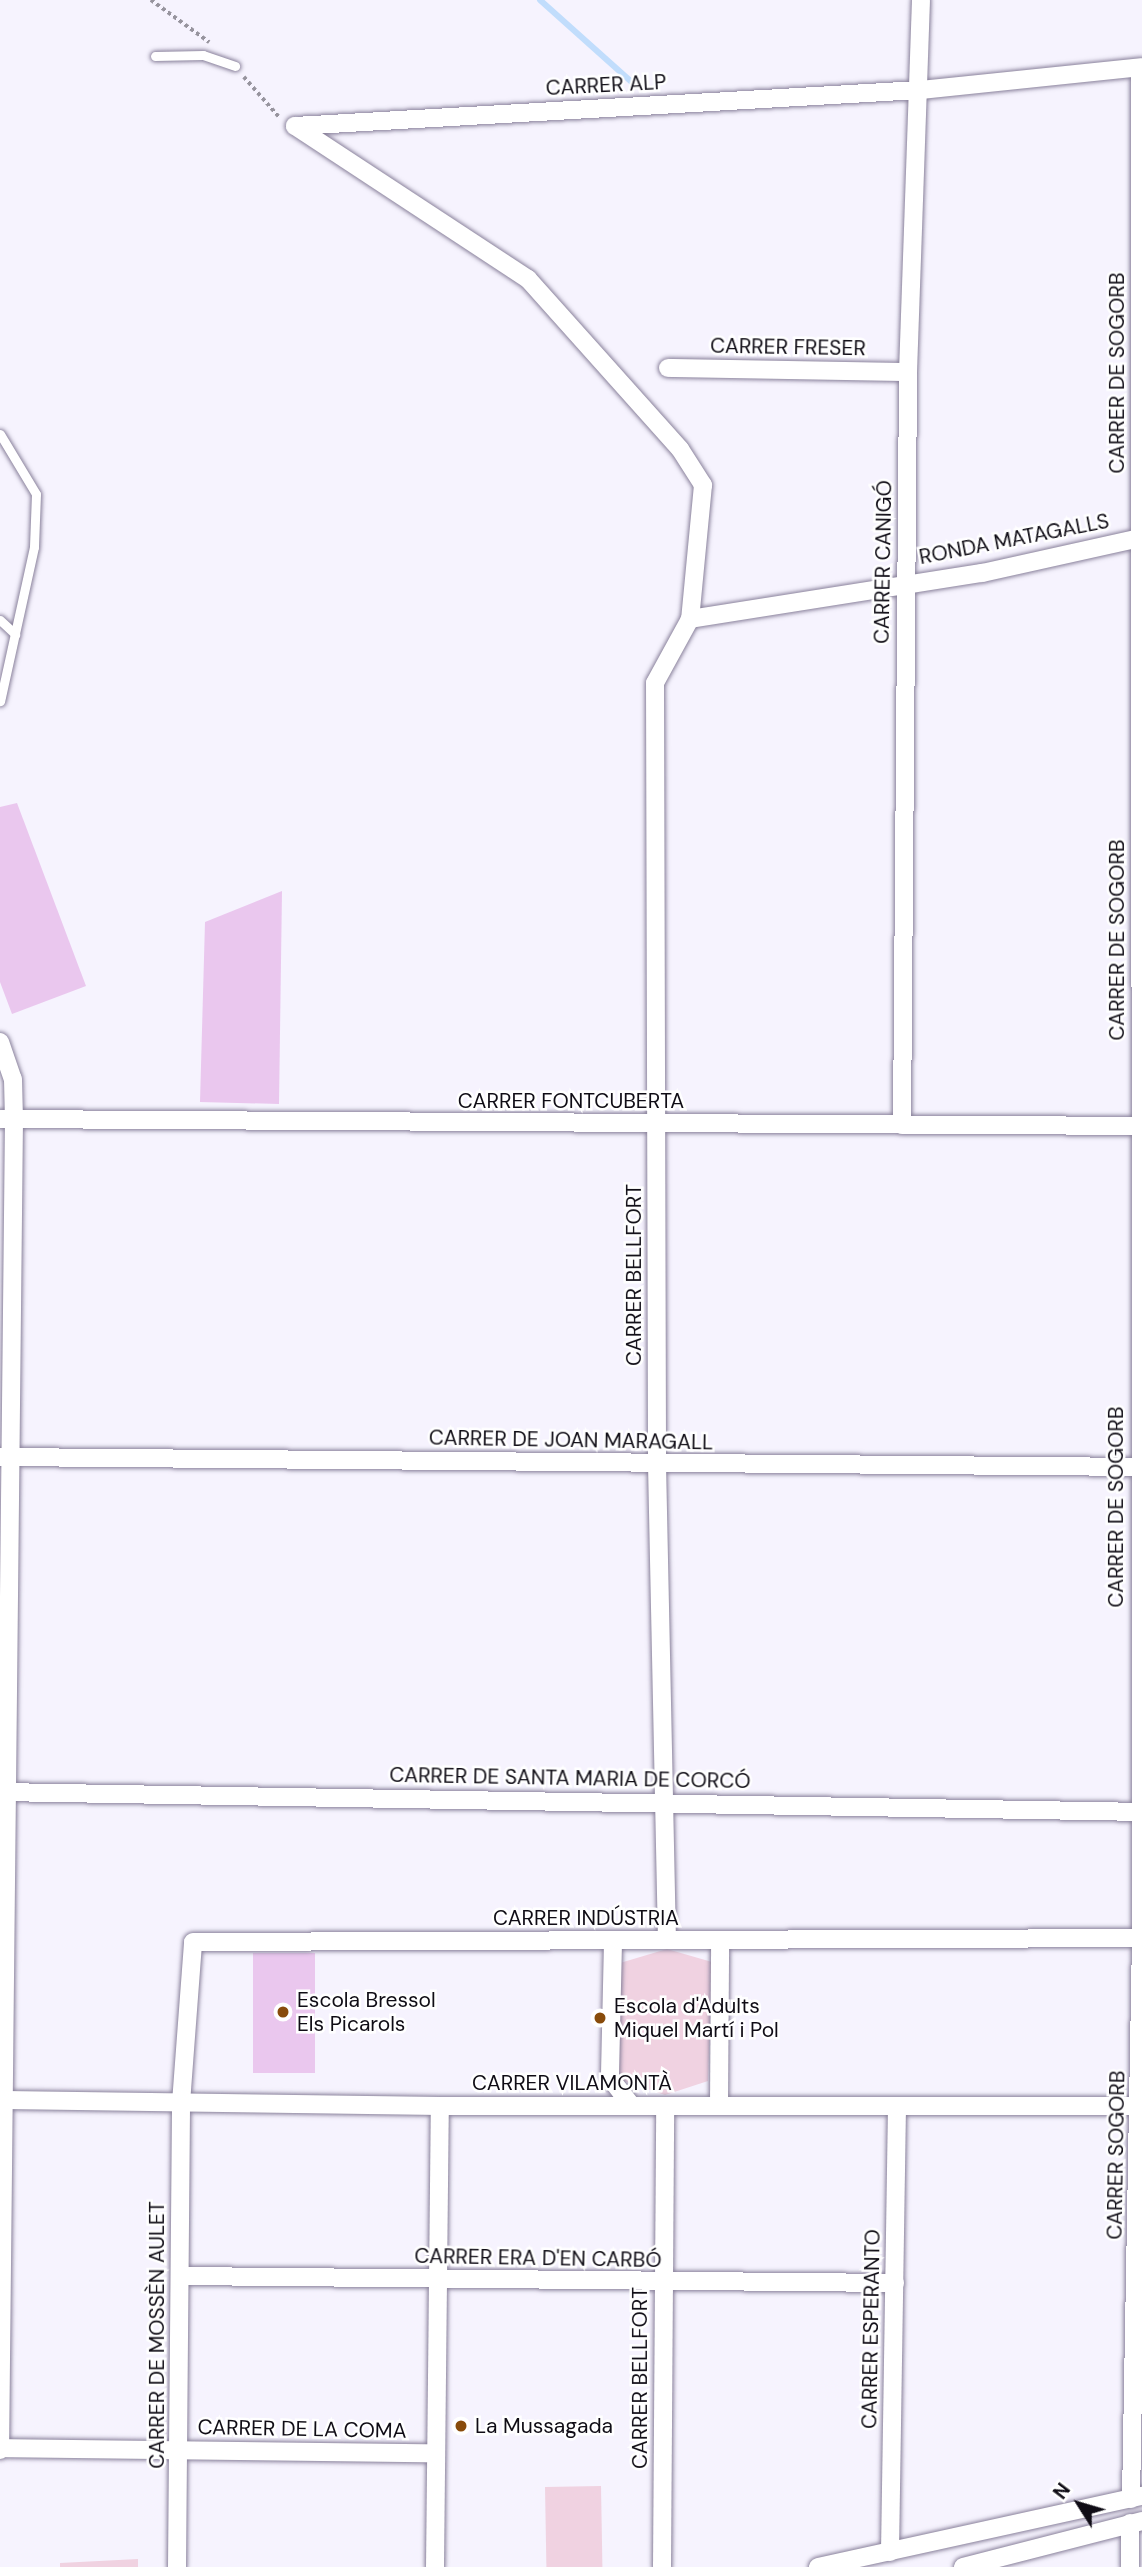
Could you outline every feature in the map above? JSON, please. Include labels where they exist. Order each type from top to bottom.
[{"type":"street","name":"CARRER CANIGÓ","points":[[902,1125],[908,372],[920,89],[921,0]]},
{"type":"street","name":"CARRER ALP","points":[[690,619],[703,485],[680,449],[528,279],[295,126],[920,89],[1141,68]]},
{"type":"street","name":"CARRER DE SOGORB","points":[[1140,1812],[1141,68]]},
{"type":"street","name":"CARRER FRESER","points":[[668,368],[908,372]]},
{"type":"street","name":"RONDA MATAGALLS","points":[[690,619],[905,582],[982,573],[1140,538]]},
{"type":"street","name":"CARRER BELLFORT","points":[[667,1940],[668,1801],[657,1464],[654,683],[690,619]]},
{"type":"street","points":[[0,1042],[13,1079],[7,1119],[5,2100],[0,2449]]},
{"type":"street","name":"CARRER FONTCUBERTA","points":[[7,1119],[1141,1126]]},
{"type":"street","name":"CARRER DE JOAN MARAGALL","points":[[5,1457],[1140,1467]]},
{"type":"street","name":"CARRER DE SANTA MARIA DE CORCÓ","points":[[4,1792],[668,1801],[1140,1812]]},
{"type":"street","name":"CARRER SOGORB","points":[[1137,2498],[1142,1938],[1140,1812]]},
{"type":"street","name":"CARRER INDÚSTRIA","points":[[181,2104],[194,1942],[1142,1938]]},
{"type":"street","points":[[613,1941],[610,2078],[631,2105]]},
{"type":"street","points":[[719,2104],[720,1941]]},
{"type":"street","name":"CARRER VILAMONTÀ","points":[[5,2100],[440,2106],[1141,2106]]},
{"type":"street","name":"CARRER DE MOSSÈN AULET","points":[[177,2567],[181,2104]]},
{"type":"street","points":[[435,2567],[440,2106]]},
{"type":"street","name":"CARRER BELLFORT","points":[[663,2567],[665,2106]]},
{"type":"street","name":"CARRER ESPERANTO","points":[[890,2552],[897,2106]]},
{"type":"street","name":"CARRER ERA D'EN CARBÓ","points":[[180,2276],[663,2284],[895,2283]]},
{"type":"street","name":"CARRER DE LA COMA","points":[[0,2449],[436,2453]]},
{"type":"street","points":[[818,2567],[1137,2498]]},
{"type":"street","points":[[963,2567],[1136,2522],[1130,2567]]},
{"type":"lane","points":[[155,57],[203,55],[235,66]]},
{"type":"lane","points":[[0,434],[36,494],[34,547],[0,701]]},
{"type":"lane","points":[[0,620],[15,634]]},
{"type":"shaded area","points":[[667,1949],[712,1962],[708,2081],[665,2095],[618,2079],[620,1963]]},
{"type":"shaded area","points":[[601,2486],[602,2567],[546,2567],[545,2487]]},
{"type":"shaded area","points":[[138,2559],[138,2567],[60,2567],[60,2563]]},
{"type":"building","points":[[17,803],[86,986],[12,1014],[0,982],[0,807]]},
{"type":"building","points":[[282,891],[279,1104],[200,1102],[205,922]]},
{"type":"building","name":"Escola Bressol Els Picarols","points":[[253,1953],[315,1953],[315,2073],[253,2073]]},
{"type":"waterway","points":[[540,0],[635,85]]},
{"type":"place","name":"Escola Bressol Els Picarols","points":[[283,2012]]},
{"type":"place","name":"Escola d'Adults Miquel Martí i Pol","points":[[600,2018]]},
{"type":"place","name":"La Mussagada","points":[[461,2426]]}]
